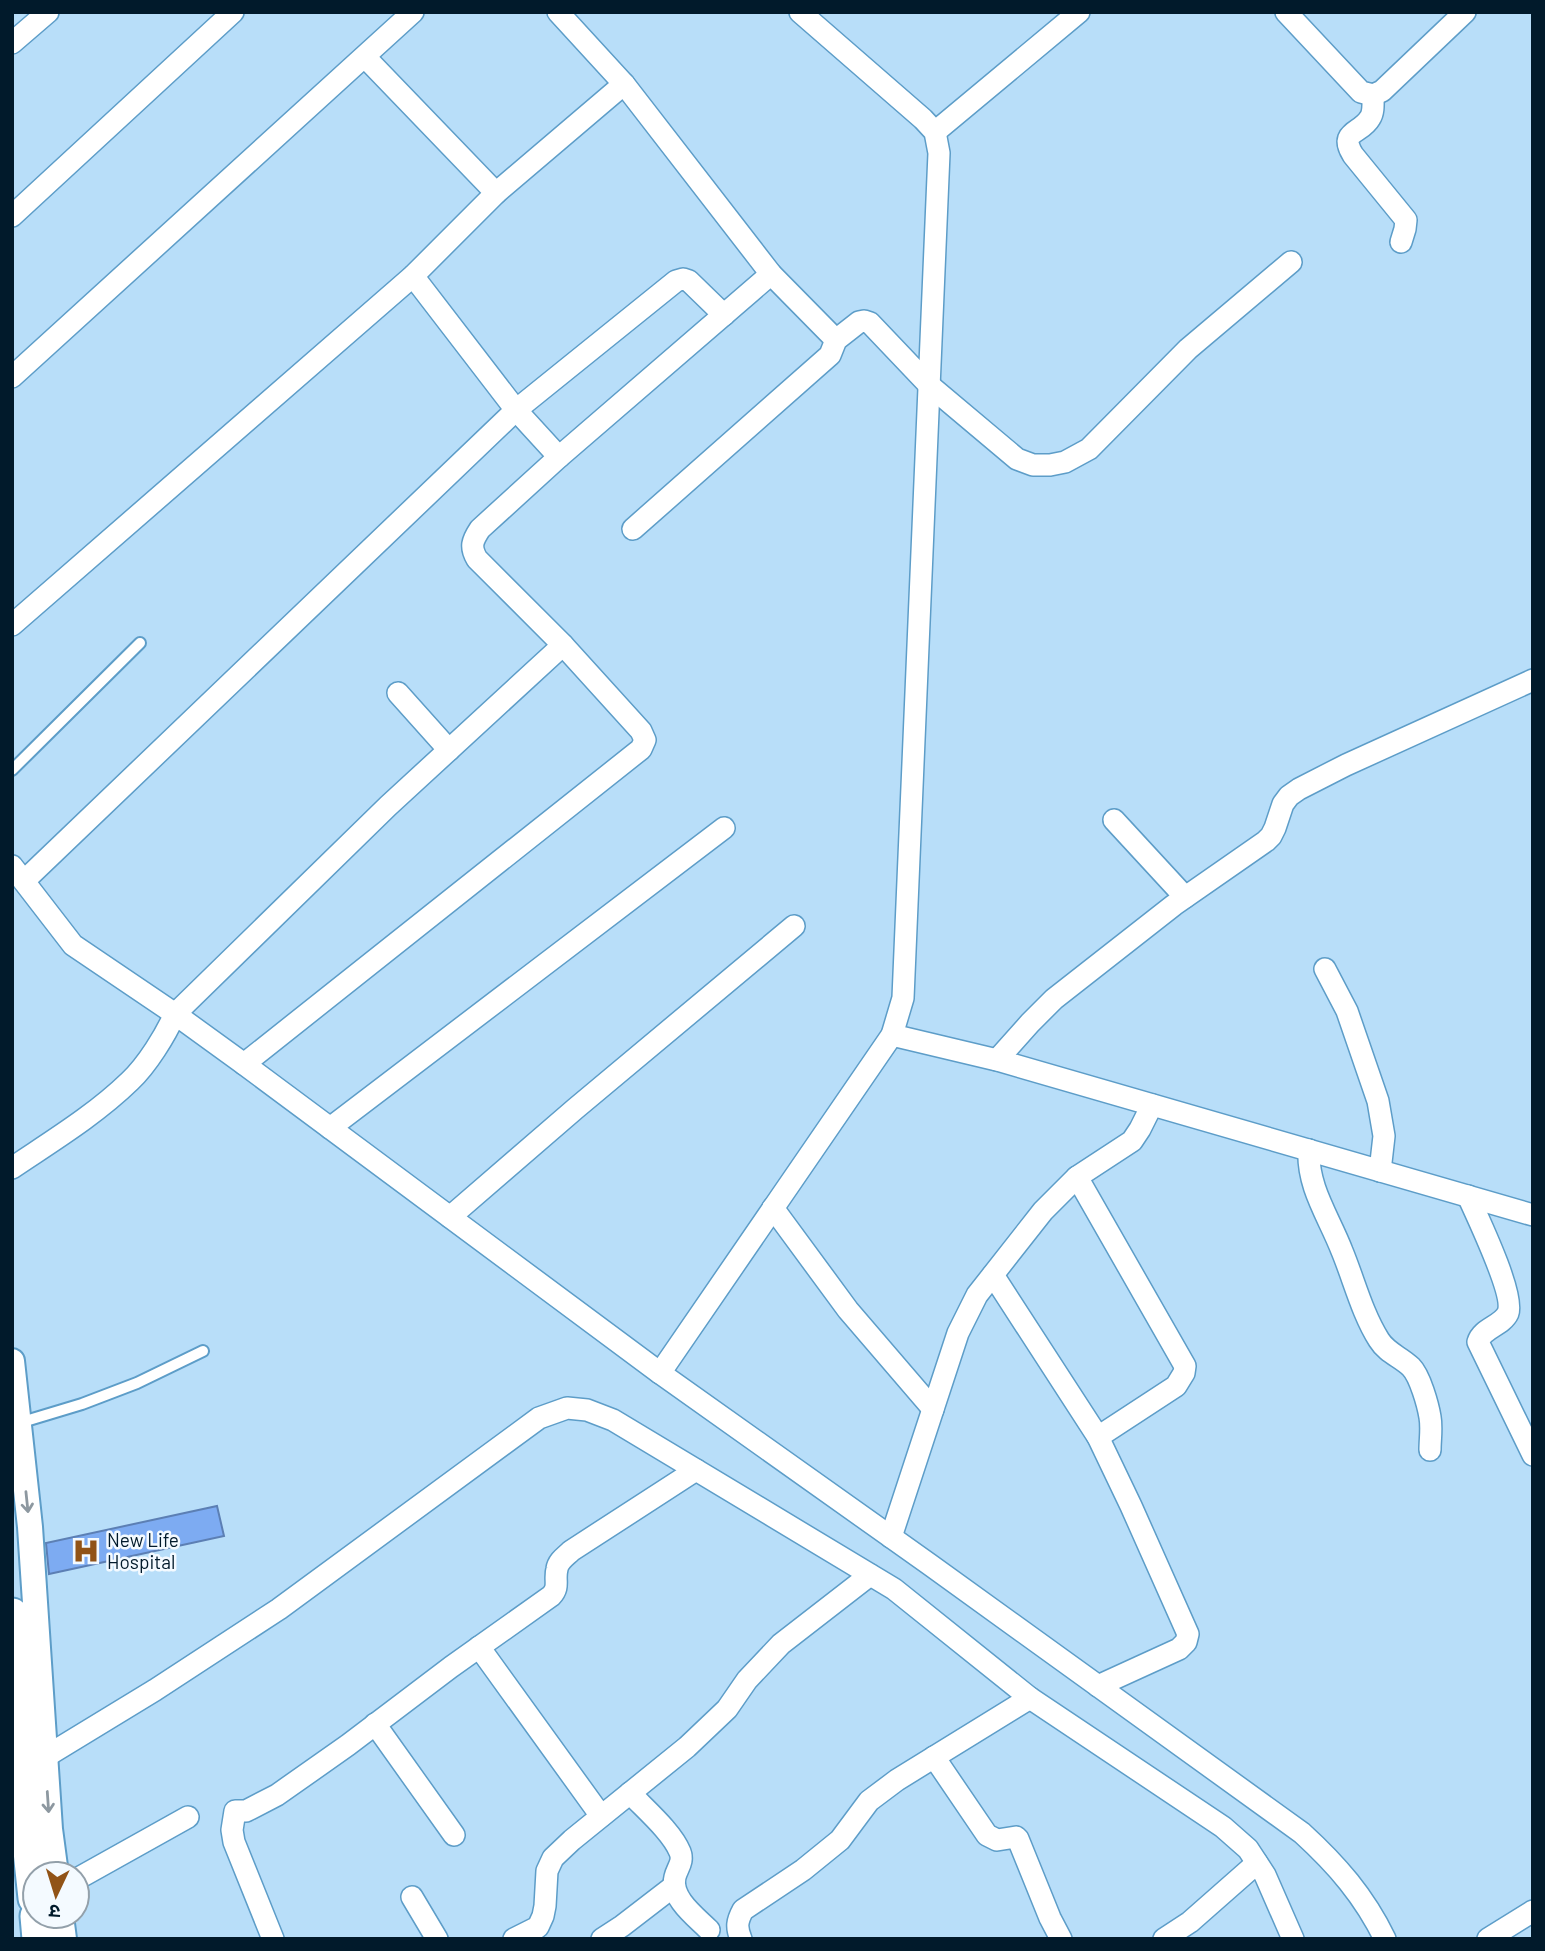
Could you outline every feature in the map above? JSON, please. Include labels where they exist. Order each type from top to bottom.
[{"type":"highway","points":[[12,1615],[24,1804],[31,1860]]},
{"type":"street","points":[[12,43],[48,12]]},
{"type":"street","points":[[12,216],[233,12]]},
{"type":"street","points":[[12,377],[412,12]]},
{"type":"street","points":[[558,12],[624,84],[771,274],[836,340]]},
{"type":"street","points":[[935,132],[1079,12]]},
{"type":"street","points":[[1286,12],[1361,92],[1373,95],[1382,91],[1461,13]]},
{"type":"street","points":[[660,1373],[892,1035],[903,998],[939,153],[935,132],[923,119],[808,15]]},
{"type":"street","points":[[365,57],[496,193]]},
{"type":"street","points":[[12,625],[413,276],[496,193],[624,84]]},
{"type":"street","points":[[1373,95],[1371,117],[1352,134],[1348,145],[1353,155],[1406,220],[1401,242]]},
{"type":"street","points":[[633,529],[830,355],[836,340],[859,322],[864,320],[870,323],[929,386],[1017,459],[1033,465],[1051,465],[1065,462],[1089,449],[1188,349],[1291,262]]},
{"type":"street","points":[[244,1064],[641,749],[645,740],[641,731],[563,645],[477,559],[472,549],[474,539],[480,529],[559,457],[771,274]]},
{"type":"street","points":[[413,276],[516,410],[559,457]]},
{"type":"street","points":[[724,315],[689,281],[682,278],[676,281],[516,410],[18,873],[73,945],[172,1020],[244,1064],[660,1373],[1302,1833],[1333,1861],[1355,1888],[1385,1939]]},
{"type":"street","points":[[12,1168],[107,1101],[132,1080],[172,1020],[388,806],[563,645]]},
{"type":"street","points":[[997,1060],[1054,999],[1185,897],[1266,841],[1289,796],[1346,765],[1532,681]]},
{"type":"street","points":[[398,694],[449,750]]},
{"type":"street","points":[[1114,820],[1185,897]]},
{"type":"street","points":[[330,1128],[724,828]]},
{"type":"street","points":[[450,1217],[794,926]]},
{"type":"street","points":[[1325,969],[1347,1011],[1378,1101],[1384,1136],[1380,1171]]},
{"type":"street","points":[[892,1035],[997,1060],[1533,1215]]},
{"type":"street","points":[[891,1537],[958,1333],[977,1295],[1043,1211],[1077,1177],[1132,1141],[1152,1105]]},
{"type":"street","points":[[1308,1150],[1315,1191],[1341,1247],[1368,1321],[1380,1342],[1389,1352],[1413,1368],[1418,1378],[1430,1418],[1430,1450]]},
{"type":"street","points":[[1077,1177],[1185,1366],[1176,1386],[1098,1437]]},
{"type":"street","points":[[1468,1196],[1484,1231],[1509,1302],[1509,1311],[1505,1317],[1482,1334],[1478,1342],[1533,1455]]},
{"type":"street","points":[[773,1208],[848,1310],[933,1409]]},
{"type":"street","points":[[993,1275],[1098,1437],[1188,1634],[1186,1642],[1179,1649],[1098,1686]]},
{"type":"street","points":[[12,1361],[30,1527],[54,1860]]},
{"type":"street","points":[[45,1757],[155,1690],[278,1609],[539,1418],[567,1408],[587,1410],[612,1420],[894,1589],[1030,1698],[1223,1826],[1248,1849],[1265,1875],[1293,1939]]},
{"type":"street","points":[[273,1939],[234,1842],[232,1830],[235,1811],[246,1811],[277,1795],[551,1596],[557,1586],[557,1567],[571,1551],[696,1470]]},
{"type":"street","points":[[514,1939],[539,1933],[545,1906],[547,1871],[553,1858],[687,1747],[727,1709],[747,1680],[781,1644],[870,1575]]},
{"type":"street","points":[[479,1647],[601,1816]]},
{"type":"street","points":[[630,1793],[666,1831],[680,1852],[681,1865],[676,1872],[674,1886],[702,1935],[739,1929],[743,1910],[803,1870],[840,1840],[869,1801],[897,1780],[1030,1698]]},
{"type":"street","points":[[375,1724],[453,1835]]},
{"type":"street","points":[[934,1757],[987,1835],[997,1840],[1011,1836],[1018,1839],[1061,1939]]},
{"type":"street","points":[[91,1871],[188,1816]]},
{"type":"street","points":[[1164,1939],[1190,1922],[1257,1863]]},
{"type":"street","points":[[602,1939],[674,1886]]},
{"type":"street","points":[[412,1897],[437,1939]]},
{"type":"street","points":[[1488,1939],[1533,1911]]},
{"type":"lane","points":[[12,770],[139,643]]},
{"type":"lane","points":[[19,1423],[82,1404],[136,1383],[203,1351]]},
{"type":"building","points":[[217,1506],[224,1536],[49,1574],[46,1543]]},
{"type":"place","name":"New Life Hospital","points":[[86,1551]]}]
